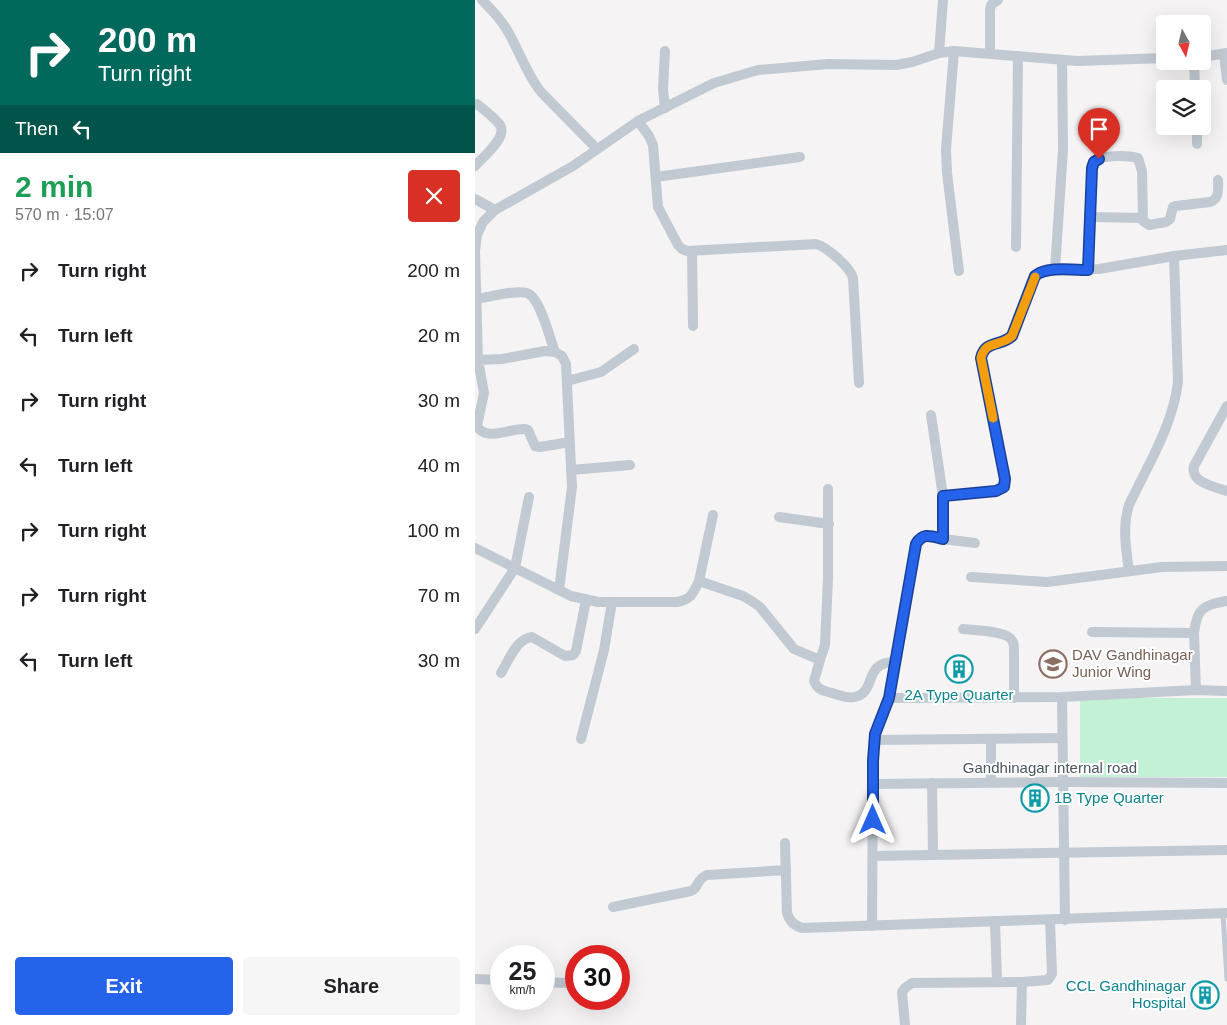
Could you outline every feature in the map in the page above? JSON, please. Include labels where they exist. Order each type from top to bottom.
[{"type":"street","points":[[481,0],[506,28],[537,87],[597,149]]},
{"type":"street","points":[[939,53],[943,0]]},
{"type":"street","points":[[990,53],[991,4],[999,0]]},
{"type":"street","points":[[665,51],[663,89],[665,108]]},
{"type":"street","points":[[954,51],[946,157],[959,271]]},
{"type":"street","points":[[570,442],[540,447],[535,446],[528,430],[525,429],[488,434],[482,433],[477,426],[484,393],[476,360],[475,251],[477,235],[483,222],[495,210],[573,166],[638,121],[714,83],[758,70],[828,64],[896,65],[939,53],[954,51],[1062,60],[1098,61],[1156,58]]},
{"type":"street","points":[[1211,56],[1225,53],[1227,80]]},
{"type":"street","points":[[1016,247],[1018,56]]},
{"type":"street","points":[[1055,270],[1063,149],[1062,60]]},
{"type":"street","points":[[475,166],[499,140],[502,132],[501,126],[477,104]]},
{"type":"street","points":[[638,121],[653,145],[657,198],[662,214],[682,249],[692,251],[812,244],[827,248],[850,271],[853,278],[859,383]]},
{"type":"street","points":[[1197,135],[1197,144]]},
{"type":"street","points":[[1088,270],[1092,168],[1094,162],[1099,159],[1132,156],[1138,158],[1141,164],[1143,222],[1149,225],[1166,222],[1171,219],[1173,207],[1215,200],[1217,197],[1218,180]]},
{"type":"street","points":[[656,177],[800,157]]},
{"type":"street","points":[[475,199],[495,210]]},
{"type":"street","points":[[1091,217],[1143,218]]},
{"type":"street","points":[[943,496],[996,491],[1004,487],[1005,479],[981,358],[983,351],[989,346],[1006,341],[1012,336],[1035,276],[1039,272],[1088,270],[1174,256],[1227,250]]},
{"type":"street","points":[[692,251],[693,326]]},
{"type":"street","points":[[1129,571],[1124,519],[1172,414],[1176,397],[1177,360],[1174,256]]},
{"type":"street","points":[[476,300],[518,292],[533,296],[555,352]]},
{"type":"street","points":[[567,381],[601,372],[634,350]]},
{"type":"street","points":[[476,360],[501,359],[545,351],[555,352],[562,356],[566,364],[572,487],[559,590]]},
{"type":"street","points":[[1227,406],[1193,471],[1194,476],[1198,480],[1227,491]]},
{"type":"street","points":[[931,415],[943,496],[943,539]]},
{"type":"street","points":[[571,470],[630,465]]},
{"type":"street","points":[[828,489],[829,524],[825,645],[814,681],[816,686],[822,691],[852,698],[864,692],[876,668],[887,662],[895,662]]},
{"type":"street","points":[[475,629],[515,568],[529,497]]},
{"type":"street","points":[[475,548],[571,596],[586,600],[612,602],[677,602],[686,600],[691,596],[699,580],[713,515]]},
{"type":"street","points":[[779,517],[829,524]]},
{"type":"street","points":[[872,926],[875,734],[889,698],[916,544],[920,537],[925,535],[975,543]]},
{"type":"street","points":[[971,577],[1047,582],[1172,566],[1227,566]]},
{"type":"street","points":[[699,580],[743,596],[753,602],[760,607],[794,649],[821,660]]},
{"type":"street","points":[[501,673],[520,642],[526,638],[532,637],[565,656],[573,655],[586,600]]},
{"type":"street","points":[[1196,690],[1194,633],[1196,618],[1202,609],[1210,604],[1227,601]]},
{"type":"street","points":[[581,739],[604,650],[612,602]]},
{"type":"street","points":[[963,629],[1002,634],[1009,637],[1013,642],[1014,698]]},
{"type":"street","points":[[1092,632],[1194,633]]},
{"type":"street","points":[[889,698],[1062,697],[1196,690],[1227,692]]},
{"type":"street","points":[[1062,697],[1065,920]]},
{"type":"street","points":[[875,740],[1063,738]]},
{"type":"street","points":[[991,739],[991,782]]},
{"type":"street","name":"Gandhinagar internal road","points":[[873,784],[991,782],[1227,783]]},
{"type":"street","points":[[932,783],[933,854]]},
{"type":"street","points":[[785,843],[787,913],[795,926],[802,928],[1225,913]]},
{"type":"street","points":[[873,856],[1227,850]]},
{"type":"street","points":[[613,907],[691,891],[701,878],[707,875],[786,870]]},
{"type":"street","points":[[905,1025],[902,992],[913,983],[1048,980],[1052,974],[1050,920]]},
{"type":"street","points":[[995,921],[997,981]]},
{"type":"street","points":[[475,979],[490,980]]},
{"type":"street","points":[[1021,1025],[1022,982]]},
{"type":"lane","points":[[1225,913],[1227,979]]},
{"type":"green space","points":[[1080,698],[1227,698],[1227,777],[1080,777]]},
{"type":"slow traffic","points":[[993,418],[981,358],[983,351],[989,346],[1006,341],[1012,336],[1035,277]]},
{"type":"place","name":"DAV Gandhinagar Junior Wing","points":[[1053,664]]},
{"type":"place","name":"2A Type Quarter","points":[[959,669]]},
{"type":"place","name":"1B Type Quarter","points":[[1035,798]]},
{"type":"place","name":"CCL Gandhinagar Hospital","points":[[1205,995]]},
{"type":"route","points":[[873,820],[875,734],[889,698],[916,544],[920,537],[925,535],[943,539],[943,496],[996,491],[1004,487],[1005,479],[981,358],[983,351],[989,346],[1006,341],[1012,336],[1035,276],[1039,272],[1048,270],[1088,270],[1092,168],[1094,162],[1099,159]]}]
